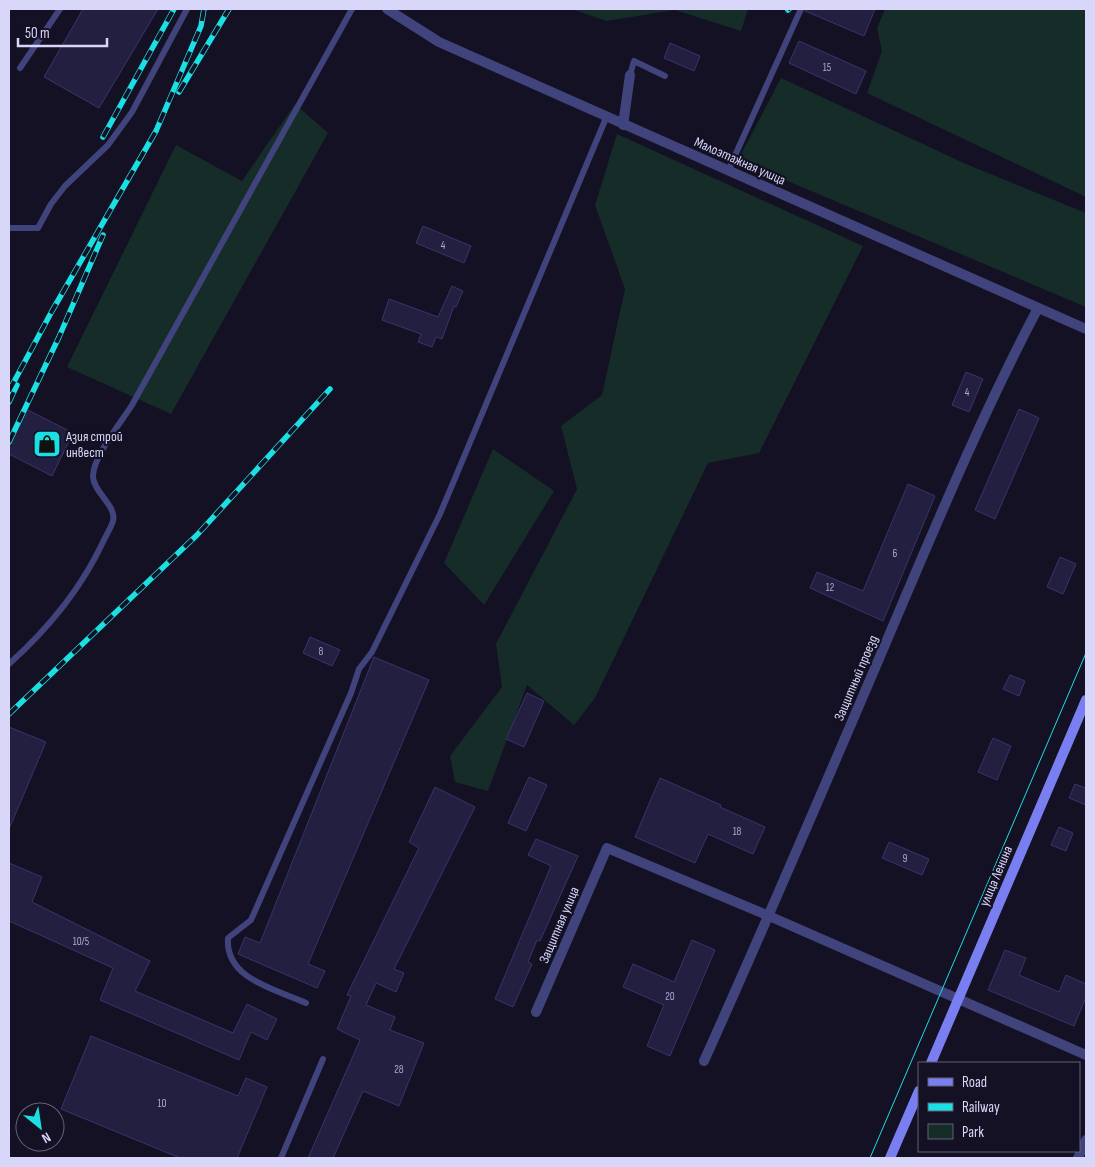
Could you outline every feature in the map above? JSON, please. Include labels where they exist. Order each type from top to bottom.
[{"type":"main road","name":"улица Ленина","points":[[931,1062],[1086,700]]},
{"type":"main road","points":[[890,1158],[918,1093]]},
{"type":"street","name":"Малоэтажная улица","points":[[387,9],[440,42],[606,118],[1086,329]]},
{"type":"street","points":[[623,125],[630,75]]},
{"type":"street","name":"Защитный проезд","points":[[704,1061],[769,916],[958,473],[1000,380],[1038,308]]},
{"type":"street","name":"Защитная улица","points":[[536,1012],[607,848],[769,916]]},
{"type":"street","points":[[769,916],[1086,1055]]},
{"type":"street","points":[[1078,1158],[1086,1140]]},
{"type":"lane","points":[[20,68],[60,9]]},
{"type":"lane","points":[[9,228],[38,228],[51,204],[65,186],[108,145],[132,112],[187,9]]},
{"type":"lane","points":[[9,664],[29,646],[74,594],[93,564],[114,519],[112,511],[97,490],[93,480],[95,465],[132,404],[352,9]]},
{"type":"lane","points":[[728,171],[801,9]]},
{"type":"lane","points":[[630,75],[634,62],[665,76]]},
{"type":"lane","points":[[306,1003],[247,976],[237,969],[227,950],[228,938],[250,920],[351,693],[359,670],[372,652],[440,514],[606,118]]},
{"type":"lane","points":[[281,1158],[323,1059]]},
{"type":"green space","points":[[572,9],[748,9],[741,31],[675,10],[606,21]]},
{"type":"green space","points":[[885,9],[1086,9],[1086,197],[867,93],[882,51],[877,28]]},
{"type":"green space","points":[[781,78],[966,164],[1086,213],[1086,307],[738,160]]},
{"type":"green space","points":[[295,104],[328,133],[171,414],[67,367],[176,145],[242,181]]},
{"type":"green space","points":[[617,134],[863,246],[759,453],[708,463],[595,698],[574,725],[527,685],[488,791],[455,782],[450,756],[502,687],[496,644],[577,489],[561,426],[602,395],[625,289],[595,205]]},
{"type":"green space","points":[[493,449],[554,491],[484,605],[444,563]]},
{"type":"building","points":[[83,9],[158,9],[99,108],[44,77]]},
{"type":"building","points":[[806,9],[875,9],[864,36],[805,11]]},
{"type":"building","points":[[799,41],[866,71],[856,94],[789,63]]},
{"type":"building","points":[[670,43],[700,56],[694,71],[664,58]]},
{"type":"building","points":[[423,226],[471,246],[464,263],[416,243]]},
{"type":"building","points":[[452,286],[463,291],[456,307],[454,306],[442,339],[436,337],[432,347],[418,342],[421,334],[382,320],[389,299],[438,317]]},
{"type":"building","points":[[966,372],[983,379],[969,412],[952,405]]},
{"type":"building","points":[[26,409],[73,433],[52,476],[9,454],[9,442]]},
{"type":"building","points":[[1019,409],[1039,418],[995,519],[975,510]]},
{"type":"building","points":[[908,484],[935,496],[883,621],[810,588],[817,572],[863,591]]},
{"type":"building","points":[[1060,557],[1076,564],[1063,594],[1047,587]]},
{"type":"building","points":[[310,637],[340,650],[332,666],[303,653]]},
{"type":"building","points":[[374,657],[429,680],[308,964],[325,971],[317,988],[238,954],[245,937],[260,943]]},
{"type":"building","points":[[1010,675],[1025,681],[1019,696],[1003,689]]},
{"type":"building","points":[[527,693],[544,701],[524,747],[506,739]]},
{"type":"building","points":[[9,727],[46,742],[9,829]]},
{"type":"building","points":[[993,738],[1011,746],[997,780],[978,772]]},
{"type":"building","points":[[529,777],[547,785],[526,831],[508,823]]},
{"type":"building","points":[[660,778],[765,827],[753,854],[708,834],[695,863],[635,837]]},
{"type":"building","points":[[1075,784],[1086,788],[1086,805],[1069,798]]},
{"type":"building","points":[[435,787],[475,807],[394,969],[404,973],[396,992],[376,983],[366,1005],[395,1017],[390,1030],[424,1043],[399,1106],[363,1091],[333,1158],[308,1158],[360,1040],[337,1029],[351,996],[347,995],[419,848],[409,842]]},
{"type":"building","points":[[1059,827],[1073,833],[1066,851],[1051,845]]},
{"type":"building","points":[[536,839],[578,856],[540,941],[537,940],[528,962],[532,964],[513,1007],[495,999],[551,866],[528,855]]},
{"type":"building","points":[[889,842],[929,859],[922,875],[882,858]]},
{"type":"building","points":[[9,863],[42,877],[32,902],[150,961],[135,991],[233,1033],[247,1004],[277,1019],[267,1040],[251,1032],[239,1060],[100,1000],[113,968],[9,921]]},
{"type":"building","points":[[692,940],[715,950],[670,1056],[647,1046],[664,1005],[623,987],[633,964],[674,982]]},
{"type":"building","points":[[1005,950],[1026,958],[1019,975],[1059,992],[1066,975],[1086,984],[1086,997],[1074,1026],[988,990]]},
{"type":"building","points":[[91,1036],[238,1096],[246,1078],[267,1087],[237,1158],[180,1158],[65,1111],[64,1102]]},
{"type":"tram line","points":[[870,1158],[1086,653]]},
{"type":"railway","points":[[103,137],[174,9]]},
{"type":"railway","points":[[9,391],[52,311],[156,131],[201,26],[204,9]]},
{"type":"railway","points":[[179,92],[229,9]]},
{"type":"railway","points":[[9,442],[59,337],[103,235]]},
{"type":"railway","points":[[9,402],[17,385]]},
{"type":"railway","points":[[9,714],[197,535],[330,389]]},
{"type":"place","name":"Азия строй инвест","points":[[47,444]]}]
